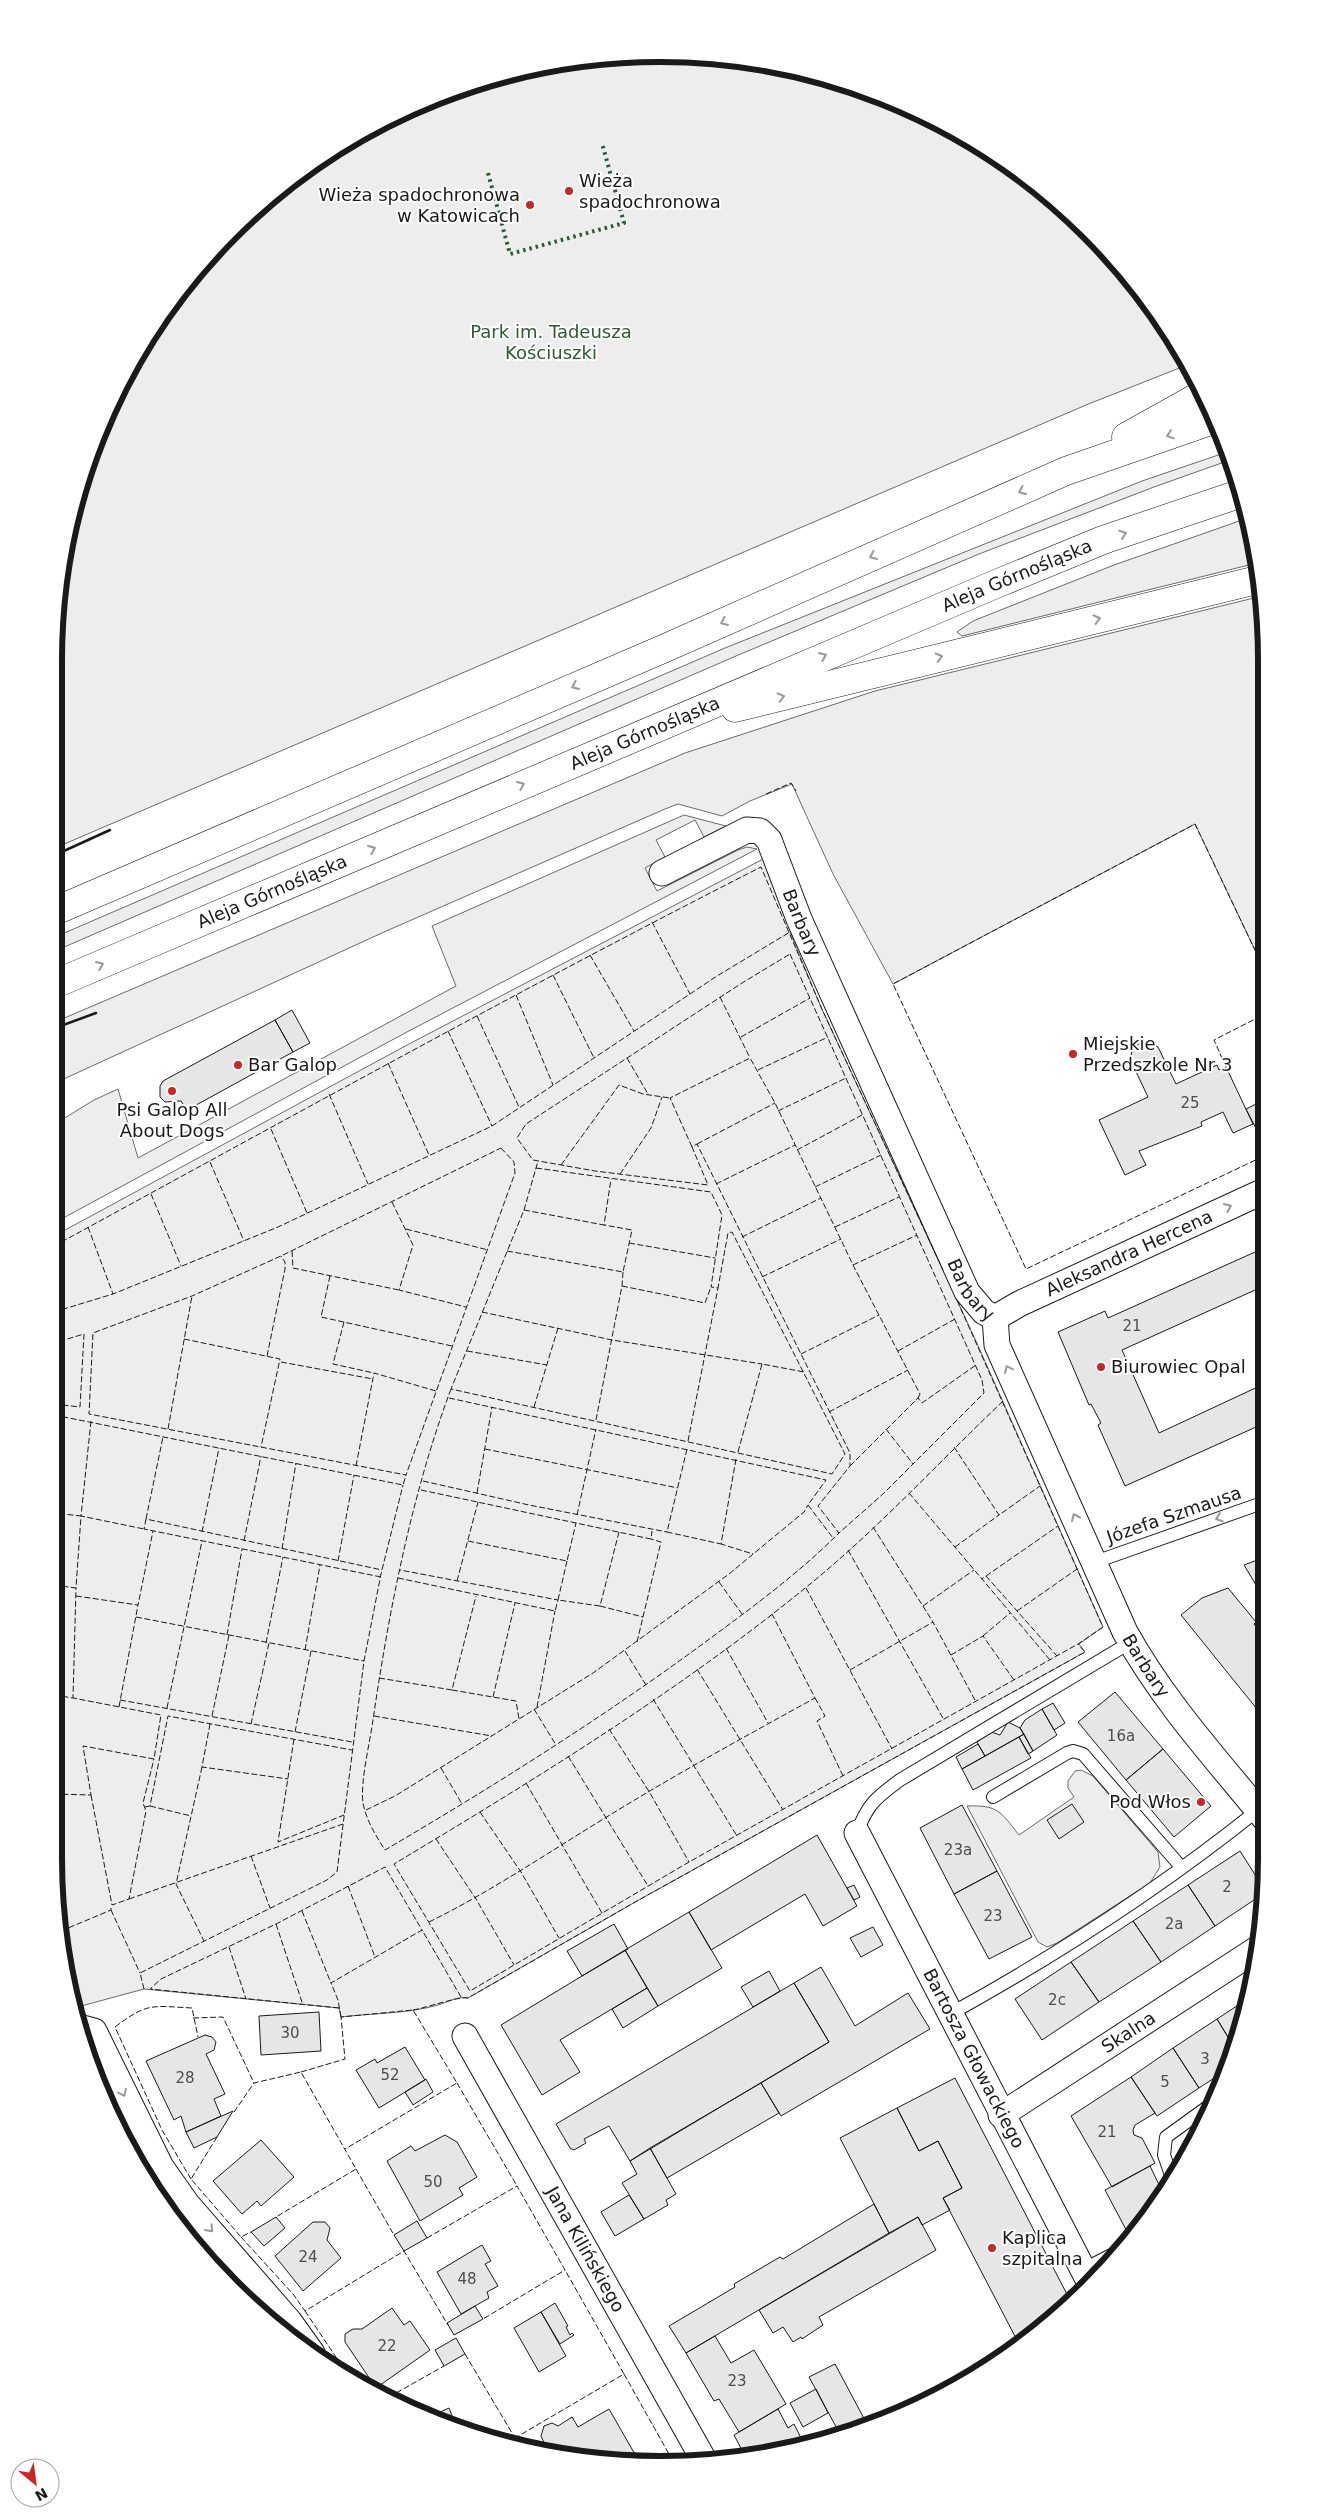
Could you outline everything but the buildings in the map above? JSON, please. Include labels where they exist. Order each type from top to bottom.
[{"type":"highway","points":[[1066,471],[1197,397]]},
{"type":"highway","points":[[62,908],[663,649],[1066,471],[1208,422]]},
{"type":"highway","name":"Aleja Górnośląska","points":[[62,981],[649,730],[1104,540],[1235,495]]},
{"type":"highway","points":[[649,730],[1253,581]]},
{"type":"street","name":"Barbary","points":[[662,873],[747,830],[754,829],[764,834],[776,854],[799,918],[967,1292],[984,1312],[995,1318],[997,1345],[1131,1642],[1164,1692],[1258,1810]]},
{"type":"street","name":"Aleksandra Hercena","points":[[995,1318],[1019,1304],[1258,1194]]},
{"type":"street","name":"Bartosza Głowackiego","points":[[857,1832],[1086,2277]]},
{"type":"street","name":"Skalna","points":[[1001,2114],[1250,1954]]},
{"type":"street","points":[[88,2029],[94,2031],[136,2120],[171,2182],[187,2204],[283,2313],[298,2333]]},
{"type":"street","name":"Jana Kilińskiego","points":[[466,2036],[700,2454]]},
{"type":"lane","name":"Józefa Szmausa","points":[[1095,1562],[1258,1504]]},
{"type":"lane","points":[[857,1832],[864,1814],[874,1798],[900,1780],[1131,1642]]},
{"type":"lane","points":[[993,1797],[1067,1753],[1078,1752],[1083,1754],[1182,1868]]},
{"type":"lane","points":[[950,2014],[1036,1966],[1258,1818]]},
{"type":"lane","points":[[1169,2171],[1164,2155],[1166,2137],[1202,2111]]},
{"type":"green space","name":"Park im. Tadeusza Kościuszki","points":[[660,62],[739,68],[777,74],[853,94],[925,124],[993,163],[1055,211],[1110,266],[1135,296],[1158,328],[1181,367],[1086,405],[62,845],[62,660],[68,582],[74,544],[94,468],[124,396],[163,328],[186,296],[211,266],[266,211],[328,163],[396,124],[432,108],[468,94],[544,74],[582,68]]},
{"type":"green space","points":[[1222,454],[1225,462],[979,554],[736,656],[62,948],[62,934],[725,648],[1142,481]]},
{"type":"green space","points":[[1241,520],[1250,565],[962,636],[957,632],[973,621],[1114,565]]},
{"type":"green space","points":[[1255,598],[1258,660],[1258,946],[1254,948],[1195,824],[893,984],[833,874],[792,784],[750,801],[722,816],[678,804],[665,809],[384,932],[62,1080],[62,1019],[685,753],[875,691]]},
{"type":"green space","points":[[684,815],[726,826],[704,837],[695,820],[656,840],[665,857],[645,868],[657,891],[738,850],[747,847],[757,849],[405,1033],[62,1219],[62,1120],[94,1100],[118,1089],[138,1158],[456,986],[432,926]]},
{"type":"green space","points":[[767,857],[794,930],[790,932],[821,1007],[976,1341],[1103,1627],[1079,1644],[1085,1652],[637,1901],[468,1998],[414,2010],[341,2017],[339,2008],[144,1989],[82,2006],[68,1936],[62,1858],[62,1232],[409,1044]]},
{"type":"green space","points":[[1081,1770],[1093,1776],[1158,1852],[1160,1867],[1150,1883],[1057,1943],[1047,1947],[1038,1942],[967,1806],[992,1808],[1007,1820],[1019,1835],[1074,1797],[1068,1788],[1068,1781],[1075,1771]]},
{"type":"hedge","points":[[488,173],[510,254],[624,223],[602,143]]},
{"type":"fence","points":[[766,794],[791,783],[796,791]]},
{"type":"fence","points":[[1258,956],[1195,824],[893,984],[1026,1269],[1258,1159]]},
{"type":"fence","points":[[62,1242],[495,1006],[761,867],[821,1007],[943,1270]]},
{"type":"fence","points":[[652,922],[690,994]]},
{"type":"fence","points":[[62,1310],[113,1294],[278,1227],[492,1126],[717,976],[790,932]]},
{"type":"fence","points":[[790,954],[982,1380],[984,1393],[883,1494],[839,1533],[818,1506],[850,1466],[850,1453],[697,1144],[692,1147],[708,1185],[595,1171],[533,1160],[517,1138],[526,1124],[742,983],[790,954]]},
{"type":"fence","points":[[590,955],[634,1031]]},
{"type":"fence","points":[[553,975],[594,1058]]},
{"type":"fence","points":[[516,995],[553,1085]]},
{"type":"fence","points":[[720,997],[750,1058]]},
{"type":"fence","points":[[741,1037],[810,998]]},
{"type":"fence","points":[[477,1016],[519,1107]]},
{"type":"fence","points":[[1226,1067],[1214,1040],[1258,1018]]},
{"type":"fence","points":[[448,1031],[492,1126]]},
{"type":"fence","points":[[758,1070],[828,1037]]},
{"type":"fence","points":[[627,1058],[648,1094]]},
{"type":"fence","points":[[692,1147],[670,1098],[750,1058],[775,1103],[855,1269],[920,1394],[918,1398]]},
{"type":"fence","points":[[388,1063],[429,1155]]},
{"type":"fence","points":[[778,1111],[846,1078]]},
{"type":"fence","points":[[561,1165],[619,1085],[643,1094],[670,1098]]},
{"type":"fence","points":[[329,1094],[368,1184]]},
{"type":"fence","points":[[620,1174],[651,1128],[662,1097]]},
{"type":"fence","points":[[697,1144],[775,1103]]},
{"type":"fence","points":[[797,1150],[862,1115]]},
{"type":"fence","points":[[271,1129],[307,1213]]},
{"type":"fence","points":[[716,1184],[795,1145]]},
{"type":"fence","points":[[501,1148],[514,1162],[515,1173],[406,1475],[89,1414],[93,1333],[192,1296],[281,1256],[501,1148]]},
{"type":"fence","points":[[815,1187],[881,1155]]},
{"type":"fence","points":[[536,1168],[711,1192],[722,1215],[711,1287],[718,1288],[728,1233],[732,1232],[845,1454],[832,1474],[451,1389],[524,1210],[538,1161]]},
{"type":"fence","points":[[210,1162],[244,1241]]},
{"type":"fence","points":[[524,1210],[604,1225],[611,1179]]},
{"type":"fence","points":[[151,1194],[181,1266]]},
{"type":"fence","points":[[835,1227],[899,1197]]},
{"type":"fence","points":[[742,1237],[821,1198]]},
{"type":"fence","points":[[392,1202],[413,1245],[399,1290],[466,1307]]},
{"type":"fence","points":[[507,1251],[623,1272],[632,1230],[604,1225]]},
{"type":"fence","points":[[88,1227],[113,1294]]},
{"type":"fence","points":[[406,1229],[488,1250]]},
{"type":"fence","points":[[853,1265],[917,1235]]},
{"type":"fence","points":[[762,1277],[841,1239]]},
{"type":"fence","points":[[629,1243],[715,1258]]},
{"type":"fence","points":[[292,1251],[293,1268],[399,1290]]},
{"type":"fence","points":[[267,1356],[285,1269],[285,1262],[281,1256]]},
{"type":"fence","points":[[596,1420],[622,1286],[623,1272]]},
{"type":"fence","points":[[330,1276],[321,1317],[452,1346]]},
{"type":"fence","points":[[622,1286],[705,1303],[711,1287]]},
{"type":"fence","points":[[688,1441],[718,1288]]},
{"type":"fence","points":[[168,1429],[192,1296]]},
{"type":"fence","points":[[413,2010],[468,1998],[637,1901],[1085,1652],[1078,1644],[1103,1627],[956,1298]]},
{"type":"fence","points":[[482,1312],[612,1340],[762,1364]]},
{"type":"fence","points":[[801,1354],[879,1315]]},
{"type":"fence","points":[[898,1351],[955,1319]]},
{"type":"fence","points":[[344,1322],[333,1364],[374,1373]]},
{"type":"fence","points":[[534,1407],[558,1328]]},
{"type":"fence","points":[[62,1341],[84,1334],[80,1407],[62,1405]]},
{"type":"fence","points":[[184,1339],[280,1359],[261,1447]]},
{"type":"fence","points":[[467,1351],[547,1365]]},
{"type":"fence","points":[[281,1362],[373,1379]]},
{"type":"fence","points":[[738,1452],[762,1364],[804,1372]]},
{"type":"fence","points":[[850,1466],[918,1398],[922,1403],[976,1365]]},
{"type":"fence","points":[[829,1412],[908,1370]]},
{"type":"fence","points":[[356,1466],[374,1373],[436,1391]]},
{"type":"fence","points":[[451,1389],[425,1469],[403,1552],[386,1636],[364,1773],[362,1794],[364,1809],[372,1828],[385,1850],[547,1751],[665,1671],[773,1591],[839,1533]]},
{"type":"fence","points":[[449,1398],[826,1480],[808,1505],[833,1538]]},
{"type":"fence","points":[[1003,1401],[856,1544],[804,1589],[755,1627],[706,1664],[604,1734],[394,1864],[470,1991],[689,1862],[1078,1644]]},
{"type":"fence","points":[[477,1493],[492,1407]]},
{"type":"fence","points":[[62,1417],[403,1485],[406,1475]]},
{"type":"fence","points":[[91,1421],[81,1516],[144,1529]]},
{"type":"fence","points":[[577,1515],[596,1429]]},
{"type":"fence","points":[[886,1429],[913,1464]]},
{"type":"fence","points":[[146,1519],[163,1437]]},
{"type":"fence","points":[[954,1447],[999,1515],[1040,1486]]},
{"type":"fence","points":[[202,1532],[219,1448]]},
{"type":"fence","points":[[485,1449],[678,1488]]},
{"type":"fence","points":[[687,1449],[667,1532],[721,1544]]},
{"type":"fence","points":[[244,1541],[261,1456]]},
{"type":"fence","points":[[736,1459],[721,1544],[753,1554]]},
{"type":"fence","points":[[282,1549],[296,1463]]},
{"type":"fence","points":[[338,1561],[354,1475]]},
{"type":"fence","points":[[423,1481],[529,1505],[667,1532]]},
{"type":"fence","points":[[144,1989],[140,1973],[327,1880],[337,1872],[364,1661],[381,1574],[403,1485]]},
{"type":"fence","points":[[421,1490],[651,1539],[652,1531]]},
{"type":"fence","points":[[909,1493],[982,1579]]},
{"type":"fence","points":[[457,1581],[478,1502]]},
{"type":"fence","points":[[366,1810],[395,1796],[593,1673],[729,1574],[804,1512],[808,1505]]},
{"type":"fence","points":[[62,1514],[81,1516],[76,1588],[62,1586]]},
{"type":"fence","points":[[955,1547],[999,1515]]},
{"type":"fence","points":[[381,1577],[144,1529],[146,1519],[382,1570]]},
{"type":"fence","points":[[468,1541],[567,1561],[576,1523]]},
{"type":"fence","points":[[986,1576],[1058,1526]]},
{"type":"fence","points":[[873,1527],[933,1622]]},
{"type":"fence","points":[[76,1596],[138,1605],[153,1531]]},
{"type":"fence","points":[[567,1561],[558,1600],[600,1606],[619,1532]]},
{"type":"fence","points":[[637,1642],[661,1542],[651,1539]]},
{"type":"fence","points":[[167,1708],[202,1541]]},
{"type":"fence","points":[[227,1635],[242,1549]]},
{"type":"fence","points":[[848,1550],[944,1720]]},
{"type":"fence","points":[[266,1643],[283,1557]]},
{"type":"fence","points":[[305,1650],[320,1565]]},
{"type":"fence","points":[[1017,1611],[1077,1569]]},
{"type":"fence","points":[[398,1578],[555,1611],[558,1600],[400,1570]]},
{"type":"fence","points":[[923,1606],[974,1570]]},
{"type":"fence","points":[[1050,1660],[982,1579],[986,1576],[1057,1656]]},
{"type":"fence","points":[[719,1582],[742,1614]]},
{"type":"fence","points":[[62,1696],[73,1698],[76,1588]]},
{"type":"fence","points":[[806,1588],[892,1749]]},
{"type":"fence","points":[[379,1678],[452,1690],[476,1596]]},
{"type":"fence","points":[[493,1697],[515,1603]]},
{"type":"fence","points":[[119,1707],[138,1605]]},
{"type":"fence","points":[[600,1606],[643,1617]]},
{"type":"fence","points":[[537,1707],[555,1611]]},
{"type":"fence","points":[[983,1636],[1010,1613]]},
{"type":"fence","points":[[429,1922],[496,1885],[631,1802],[815,1698],[772,1614]]},
{"type":"fence","points":[[136,1617],[364,1661]]},
{"type":"fence","points":[[850,1670],[933,1622],[976,1702]]},
{"type":"fence","points":[[212,1716],[229,1635]]},
{"type":"fence","points":[[951,1655],[983,1636],[1014,1680]]},
{"type":"fence","points":[[251,1724],[269,1643]]},
{"type":"fence","points":[[726,1648],[768,1723]]},
{"type":"fence","points":[[295,1732],[311,1651]]},
{"type":"fence","points":[[625,1651],[646,1685]]},
{"type":"fence","points":[[697,1669],[783,1810]]},
{"type":"fence","points":[[452,1690],[516,1701],[519,1719]]},
{"type":"fence","points":[[62,1794],[91,1795],[83,1746],[154,1759],[161,1715],[73,1698]]},
{"type":"fence","points":[[815,1698],[825,1716],[817,1721],[843,1776]]},
{"type":"fence","points":[[653,1699],[737,1836]]},
{"type":"fence","points":[[120,1700],[352,1742]]},
{"type":"fence","points":[[534,1709],[556,1745]]},
{"type":"fence","points":[[145,1807],[150,1806],[168,1716],[352,1750]]},
{"type":"fence","points":[[374,1716],[492,1736]]},
{"type":"fence","points":[[210,1724],[202,1767],[288,1779]]},
{"type":"fence","points":[[609,1729],[650,1793],[689,1862]]},
{"type":"fence","points":[[294,1739],[278,1842],[344,1815]]},
{"type":"fence","points":[[568,1756],[648,1886]]},
{"type":"fence","points":[[91,1795],[112,1905],[129,1899],[146,1811],[143,1803],[154,1759]]},
{"type":"fence","points":[[202,1767],[176,1884],[204,1941]]},
{"type":"fence","points":[[441,1768],[462,1804]]},
{"type":"fence","points":[[526,1783],[602,1913]]},
{"type":"fence","points":[[150,1806],[191,1816]]},
{"type":"fence","points":[[480,1812],[521,1872],[559,1938]]},
{"type":"fence","points":[[129,1899],[343,1824]]},
{"type":"fence","points":[[436,1839],[476,1899],[514,1965]]},
{"type":"fence","points":[[251,1856],[270,1908]]},
{"type":"fence","points":[[339,2008],[150,1989],[161,1979],[276,1924],[385,1867],[422,1930]]},
{"type":"fence","points":[[348,1886],[375,1957]]},
{"type":"fence","points":[[67,1928],[111,1910],[111,1908]]},
{"type":"fence","points":[[111,1910],[140,1973]]},
{"type":"fence","points":[[302,1911],[331,1983]]},
{"type":"fence","points":[[276,1924],[303,2005]]},
{"type":"fence","points":[[341,2017],[338,2000],[331,1983],[422,1930],[461,1997]]},
{"type":"fence","points":[[229,1947],[246,1999]]},
{"type":"fence","points":[[191,2179],[162,2130],[115,2027],[135,2013],[151,2007],[192,2008],[198,2037]]},
{"type":"fence","points":[[301,2072],[345,2059],[341,2017],[413,2010],[457,2083],[345,2149]]},
{"type":"fence","points":[[193,2018],[223,2017],[254,2083]]},
{"type":"fence","points":[[234,2112],[254,2083],[301,2072],[356,2169],[276,2217]]},
{"type":"fence","points":[[457,2083],[517,2186]]},
{"type":"fence","points":[[217,2137],[191,2179],[241,2237],[251,2232]]},
{"type":"fence","points":[[356,2169],[394,2235]]},
{"type":"fence","points":[[427,2238],[517,2186],[565,2270],[483,2319]]},
{"type":"fence","points":[[241,2237],[293,2294],[305,2311],[404,2251],[448,2325]]},
{"type":"fence","points":[[516,2437],[624,2374],[565,2270]]},
{"type":"fence","points":[[305,2311],[339,2362]]},
{"type":"fence","points":[[465,2354],[514,2437]]},
{"type":"fence","points":[[395,2394],[444,2366]]},
{"type":"fence","points":[[624,2374],[670,2456]]},
{"type":"wall","points":[[62,852],[110,830]]},
{"type":"wall","points":[[62,1025],[96,1013]]},
{"type":"place","name":"Wieża spadochronowa","points":[[569,191]]},
{"type":"place","name":"Wieża spadochronowa w Katowicach","points":[[530,205]]},
{"type":"place","name":"Miejskie Przedszkole Nr 3","points":[[1073,1054]]},
{"type":"place","name":"Bar Galop","points":[[238,1065]]},
{"type":"place","name":"Psi Galop All About Dogs","points":[[172,1091]]},
{"type":"place","name":"Biurowiec Opal","points":[[1101,1367]]},
{"type":"place","name":"Pod Włos","points":[[1201,1802]]},
{"type":"place","name":"Kaplica szpitalna","points":[[992,2248]]}]
